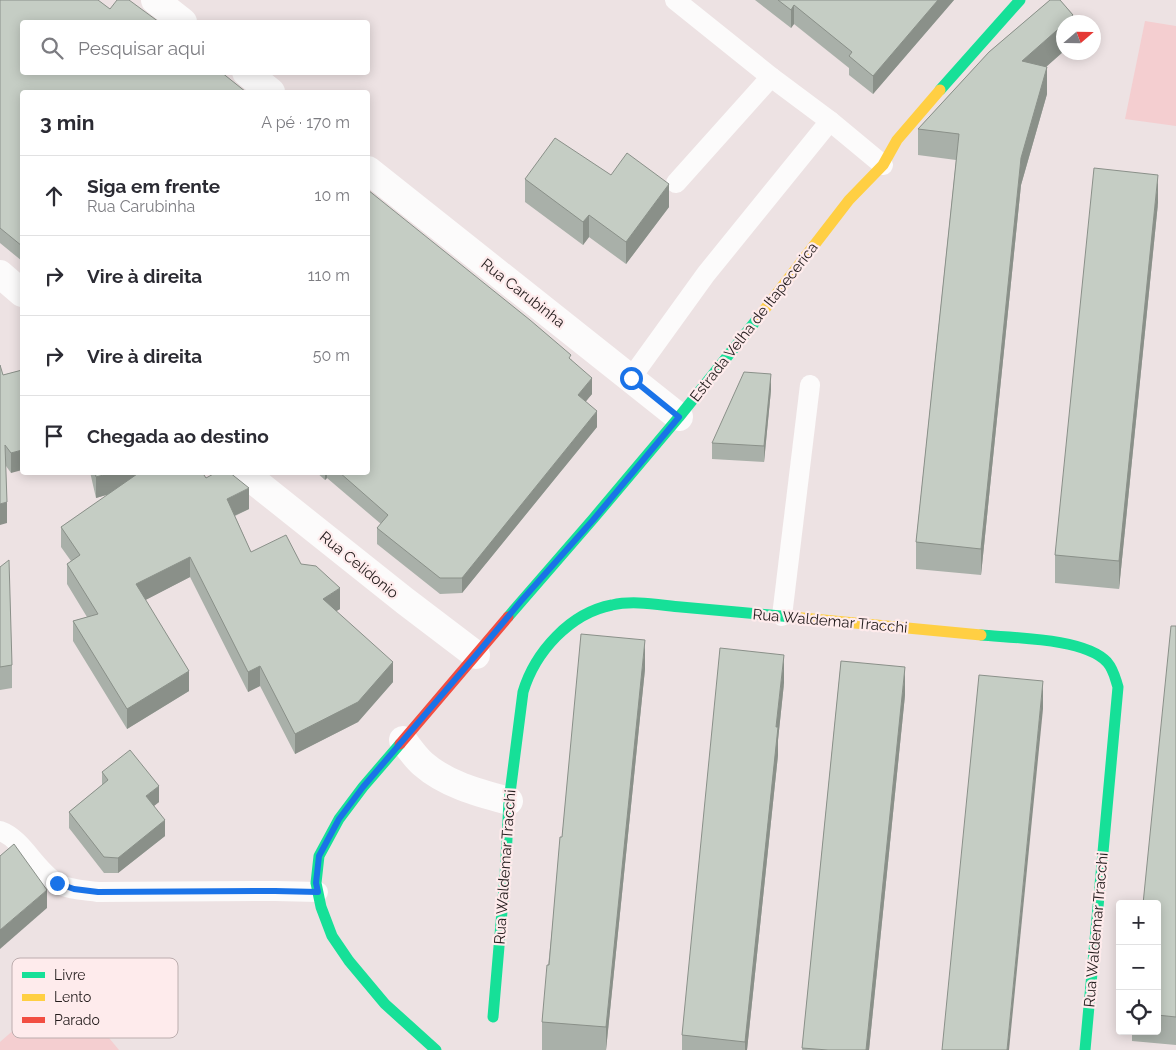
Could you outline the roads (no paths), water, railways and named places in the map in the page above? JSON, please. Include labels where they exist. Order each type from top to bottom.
[{"type":"main road","name":"Estrada Velha de Itapecerica","points":[[436,1050],[385,1004],[349,961],[332,936],[321,907],[316,883],[319,856],[339,819],[402,740],[593,520],[679,417],[782,288],[849,200],[883,165],[897,140],[1020,0]]},
{"type":"main road","name":"Rua Waldemar Tracchi","points":[[493,1017],[505,876],[509,802],[523,692],[529,674],[551,642],[569,625],[589,613],[609,605],[627,603],[649,604],[1056,642],[1100,654],[1112,668],[1118,688],[1085,1050]]},
{"type":"street","points":[[155,0],[180,20]]},
{"type":"street","points":[[250,75],[268,90]]},
{"type":"street","name":"Rua Carubinha","points":[[370,172],[679,417]]},
{"type":"street","points":[[0,274],[20,291]]},
{"type":"street","name":"Rua Celidonio","points":[[247,475],[476,655]]},
{"type":"street","points":[[402,740],[422,764],[445,780],[475,792],[509,802]]},
{"type":"lane","points":[[675,0],[770,77],[830,121],[883,165]]},
{"type":"lane","points":[[676,183],[770,77]]},
{"type":"lane","points":[[631,378],[706,274],[830,121]]},
{"type":"lane","points":[[782,616],[810,386]]},
{"type":"lane","points":[[0,831],[7,833],[44,873],[57,883],[74,889],[98,892],[318,892]]}]
